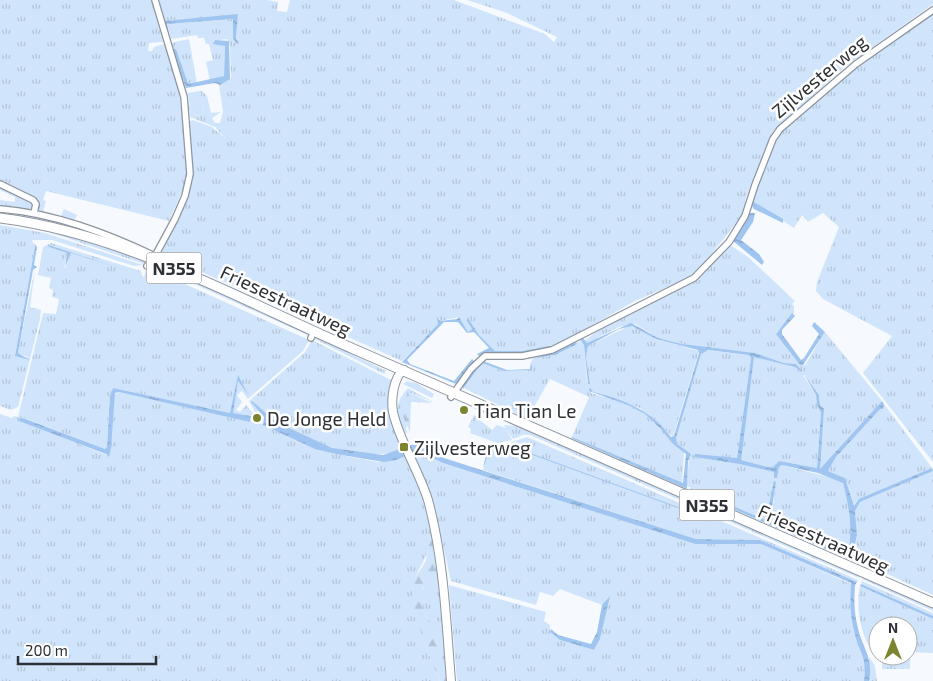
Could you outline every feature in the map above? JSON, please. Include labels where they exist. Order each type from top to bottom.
[{"type":"main road","name":"Friesestraatweg","points":[[0,218],[66,230],[218,286],[313,335],[359,352],[402,373],[933,604]]},
{"type":"main road","points":[[402,373],[394,397],[394,414],[427,500],[440,556],[451,681]]},
{"type":"street","points":[[151,260],[185,196],[190,174],[184,97],[155,0]]},
{"type":"street","name":"Zijlvesterweg","points":[[453,395],[471,369],[485,356],[522,356],[552,350],[694,278],[729,242],[740,225],[748,211],[758,176],[773,139],[780,129],[856,64],[933,10]]},
{"type":"street","points":[[0,184],[33,200],[36,204],[34,213]]},
{"type":"street","name":"Friesestraatweg","points":[[0,209],[34,213],[83,227],[151,260]]},
{"type":"green space","points":[[0,0],[151,0],[163,42],[149,43],[148,51],[152,51],[154,47],[164,44],[178,83],[188,166],[184,187],[169,221],[46,191],[43,200],[46,201],[43,212],[39,212],[38,204],[0,183]]},
{"type":"green space","points":[[158,0],[267,0],[278,2],[277,11],[287,12],[290,0],[454,0],[545,34],[554,42],[557,37],[507,13],[467,0],[933,0],[933,4],[846,66],[773,131],[748,191],[741,217],[701,267],[688,278],[635,301],[550,349],[549,346],[522,351],[495,351],[479,335],[468,318],[472,329],[468,332],[459,317],[441,321],[438,318],[438,324],[402,361],[161,254],[186,200],[193,179],[190,121],[193,120],[212,127],[225,138],[215,127],[190,117],[187,94],[191,115],[204,114],[200,91],[202,91],[207,96],[211,113],[221,112],[212,118],[215,123],[220,123],[223,111],[219,85],[231,78],[230,46],[227,39],[213,41],[225,46],[224,76],[210,81],[206,62],[213,60],[209,44],[206,44],[204,38],[198,38],[197,35],[171,39],[167,24],[233,19],[233,38],[236,41],[238,15],[165,21]]},
{"type":"green space","points":[[933,12],[933,462],[863,373],[892,336],[823,299],[816,291],[817,282],[839,227],[823,213],[808,222],[802,215],[794,228],[752,201],[780,132],[842,78]]},
{"type":"green space","points":[[189,39],[197,83],[187,84],[171,43]]},
{"type":"green space","points":[[200,91],[204,114],[191,115],[188,93]]},
{"type":"green space","points":[[0,187],[32,202],[32,208],[26,210],[0,207],[0,200],[15,202],[15,197],[0,190]]},
{"type":"green space","points":[[64,209],[77,215],[74,221],[60,218]]},
{"type":"green space","points":[[19,222],[118,250],[145,262],[144,264]]},
{"type":"green space","points":[[0,225],[45,233],[143,265],[134,266],[52,240],[32,240],[35,247],[15,356],[30,358],[18,353],[35,269],[30,307],[41,310],[40,319],[18,407],[11,410],[0,406]]},
{"type":"green space","points":[[51,243],[141,271],[144,277],[147,267],[309,340],[303,351],[248,399],[242,391],[237,395],[242,402],[236,410],[240,412],[246,405],[253,413],[251,416],[232,413],[238,381],[249,396],[238,376],[230,413],[113,388],[110,396],[107,447],[105,449],[21,417],[19,420],[109,456],[114,395],[119,392],[263,424],[299,442],[336,454],[378,462],[407,455],[426,502],[432,532],[428,551],[414,581],[414,602],[421,631],[440,681],[0,681],[0,414],[12,418],[14,416],[18,417],[43,313],[56,314],[59,299],[52,297],[53,290],[49,288],[51,278],[38,275],[43,247]],"holes":[[[50,245],[138,274],[71,253],[66,268],[64,267],[67,253],[49,247]]]},
{"type":"green space","points":[[730,245],[748,257],[795,301],[792,304],[794,306],[794,313],[776,333],[800,365],[805,365],[825,332],[882,401],[821,469],[819,468],[824,410],[820,405],[819,395],[805,375],[803,375],[816,395],[817,405],[821,412],[817,468],[779,461],[772,468],[739,458],[754,357],[795,367],[801,372],[796,364],[784,363],[755,353],[695,347],[658,338],[635,324],[619,327],[587,343],[584,341],[613,320],[696,280]]},
{"type":"green space","points":[[165,268],[310,333],[310,336],[163,270]]},
{"type":"green space","points":[[629,326],[637,327],[656,339],[699,351],[673,437],[640,408],[593,392],[590,388],[591,393],[626,404],[645,414],[684,452],[682,484],[572,437],[589,397],[550,379],[527,419],[464,388],[482,363],[504,371],[530,370],[532,359],[555,355],[580,341],[584,345],[587,382],[590,384],[586,357],[588,346]]},
{"type":"green space","points":[[315,335],[386,371],[384,374],[313,338]]},
{"type":"green space","points":[[312,340],[393,381],[390,402],[404,449],[386,454],[344,451],[323,445],[283,426],[252,401],[259,411],[255,412],[249,401],[305,352]]},
{"type":"green space","points":[[705,350],[749,355],[751,358],[737,458],[694,457],[774,472],[777,478],[779,467],[782,465],[840,480],[843,483],[850,518],[848,553],[833,549],[771,522],[776,481],[766,520],[687,486],[689,457],[676,442],[676,438],[701,354]]},
{"type":"green space","points":[[407,381],[416,383],[434,394],[432,398],[403,384]]},
{"type":"green space","points":[[408,388],[435,403],[411,393],[406,431],[410,432],[404,433],[400,427],[397,409],[400,399]]},
{"type":"green space","points":[[410,393],[432,403],[411,402],[410,432],[400,410],[403,398]]},
{"type":"green space","points":[[884,404],[932,468],[857,501],[854,506],[845,478],[828,471],[836,457]]},
{"type":"green space","points":[[474,415],[492,430],[497,425],[506,428],[512,440],[497,443],[470,433],[471,429],[468,427]]},
{"type":"green space","points":[[504,425],[519,426],[860,574],[859,578],[530,435],[523,435],[513,439]]},
{"type":"green space","points":[[527,437],[858,580],[857,582],[760,540],[696,539],[483,470],[489,443],[501,446]]},
{"type":"green space","points":[[417,451],[443,463],[695,544],[761,544],[851,584],[852,619],[863,659],[864,681],[457,681],[449,585],[546,612],[544,621],[550,625],[550,632],[560,640],[594,650],[600,639],[609,597],[602,605],[560,589],[553,596],[540,592],[536,605],[451,581],[442,541],[413,455]]},
{"type":"green space","points":[[933,471],[933,595],[853,558],[857,535],[855,511],[860,502]]},
{"type":"green space","points":[[432,533],[440,580],[423,587],[421,600],[430,621],[443,625],[447,681],[440,681],[431,660],[417,618],[412,593],[414,581],[426,560]]},
{"type":"green space","points":[[865,577],[933,606],[933,611],[862,579]]},
{"type":"green space","points":[[440,580],[443,625],[430,621],[423,608],[421,598],[422,590],[425,586]]},
{"type":"green space","points":[[862,581],[933,613],[933,616],[861,584]]},
{"type":"green space","points":[[860,586],[933,619],[933,653],[918,652],[918,616],[868,616],[868,644],[860,623]]},
{"type":"green space","points":[[869,666],[875,666],[877,681],[869,681]]},
{"type":"green space","points":[[882,666],[910,666],[910,669],[882,669]]},
{"type":"water","points":[[238,14],[236,39],[239,43],[237,44],[233,38],[233,19],[167,24],[170,40],[164,21]]},
{"type":"water","points":[[215,40],[229,41],[230,79],[220,85],[215,83],[186,88],[172,49],[176,49],[188,84],[224,76],[225,46],[213,44]]},
{"type":"water","points":[[752,201],[783,219],[783,223],[754,209]]},
{"type":"water","points":[[749,213],[755,213],[753,222],[741,240],[759,254],[764,262],[762,265],[733,241]]},
{"type":"water","points":[[34,243],[37,247],[34,265],[37,267],[33,270],[18,353],[30,360],[15,356],[35,247]]},
{"type":"water","points":[[49,245],[138,274],[71,253],[65,268],[67,253],[49,247]]},
{"type":"water","points":[[792,313],[795,316],[782,330],[782,334],[801,360],[819,334],[812,326],[814,322],[825,332],[803,365],[800,365],[776,334]]},
{"type":"water","points":[[459,317],[468,332],[472,329],[467,321],[468,318],[479,335],[495,351],[522,351],[549,346],[550,349],[529,353],[488,352],[479,356],[477,354],[489,348],[474,332],[467,333],[458,322],[444,322],[407,360],[410,364],[454,381],[472,359],[474,361],[456,384],[402,362],[438,324],[437,318],[441,321],[457,319]]},
{"type":"water","points":[[631,323],[658,338],[682,344],[755,353],[784,363],[796,364],[802,371],[795,367],[754,357],[741,460],[772,468],[779,461],[817,468],[821,412],[817,405],[816,395],[804,374],[819,395],[820,405],[824,409],[820,469],[882,401],[884,404],[883,409],[880,409],[836,457],[828,471],[845,478],[854,506],[859,499],[932,468],[933,471],[860,502],[855,511],[857,535],[853,554],[858,563],[774,527],[775,524],[848,553],[850,518],[843,483],[818,473],[782,465],[779,467],[777,478],[774,478],[774,472],[694,457],[695,454],[737,458],[751,358],[749,355],[708,350],[701,354],[676,438],[677,444],[691,454],[688,461],[687,489],[571,438],[683,483],[686,454],[673,444],[661,429],[645,414],[630,406],[589,391],[590,388],[593,392],[636,407],[655,420],[671,437],[674,436],[699,353],[698,350],[656,339],[632,326],[619,329],[588,346],[586,357],[590,384],[588,384],[584,345],[580,340],[583,338],[587,343]]},
{"type":"water","points":[[576,342],[577,344],[555,355],[532,359],[555,352]]},
{"type":"water","points":[[483,361],[507,370],[530,369],[531,362],[532,369],[504,371],[482,363],[463,389],[467,378]]},
{"type":"water","points":[[238,375],[249,396],[238,381],[233,413],[251,416],[250,422],[119,392],[115,393],[109,457],[106,454],[19,421],[20,417],[105,449],[107,447],[110,396],[113,388],[230,413]]},
{"type":"water","points":[[251,402],[276,422],[332,448],[383,455],[414,444],[444,458],[696,539],[760,540],[857,582],[855,585],[855,614],[868,658],[868,666],[870,666],[869,681],[864,681],[863,659],[853,625],[851,583],[761,544],[695,544],[443,463],[417,451],[396,460],[384,462],[315,449],[263,425],[264,417]]},
{"type":"water","points":[[774,481],[776,482],[770,520],[772,526],[690,490],[691,488],[766,520]]},
{"type":"water","points":[[861,584],[933,616],[933,619],[860,586]]},
{"type":"water","points":[[610,596],[600,639],[594,650],[560,640],[550,632],[551,629],[558,635],[591,644],[597,632],[602,605]]},
{"type":"waterway","points":[[484,465],[489,448],[502,451],[515,448],[682,509]]},
{"type":"place","name":"Tian Tian Le","points":[[464,410]]},
{"type":"place","name":"De Jonge Held","points":[[257,418]]},
{"type":"place","name":"Zijlvesterweg","points":[[404,447]]}]
